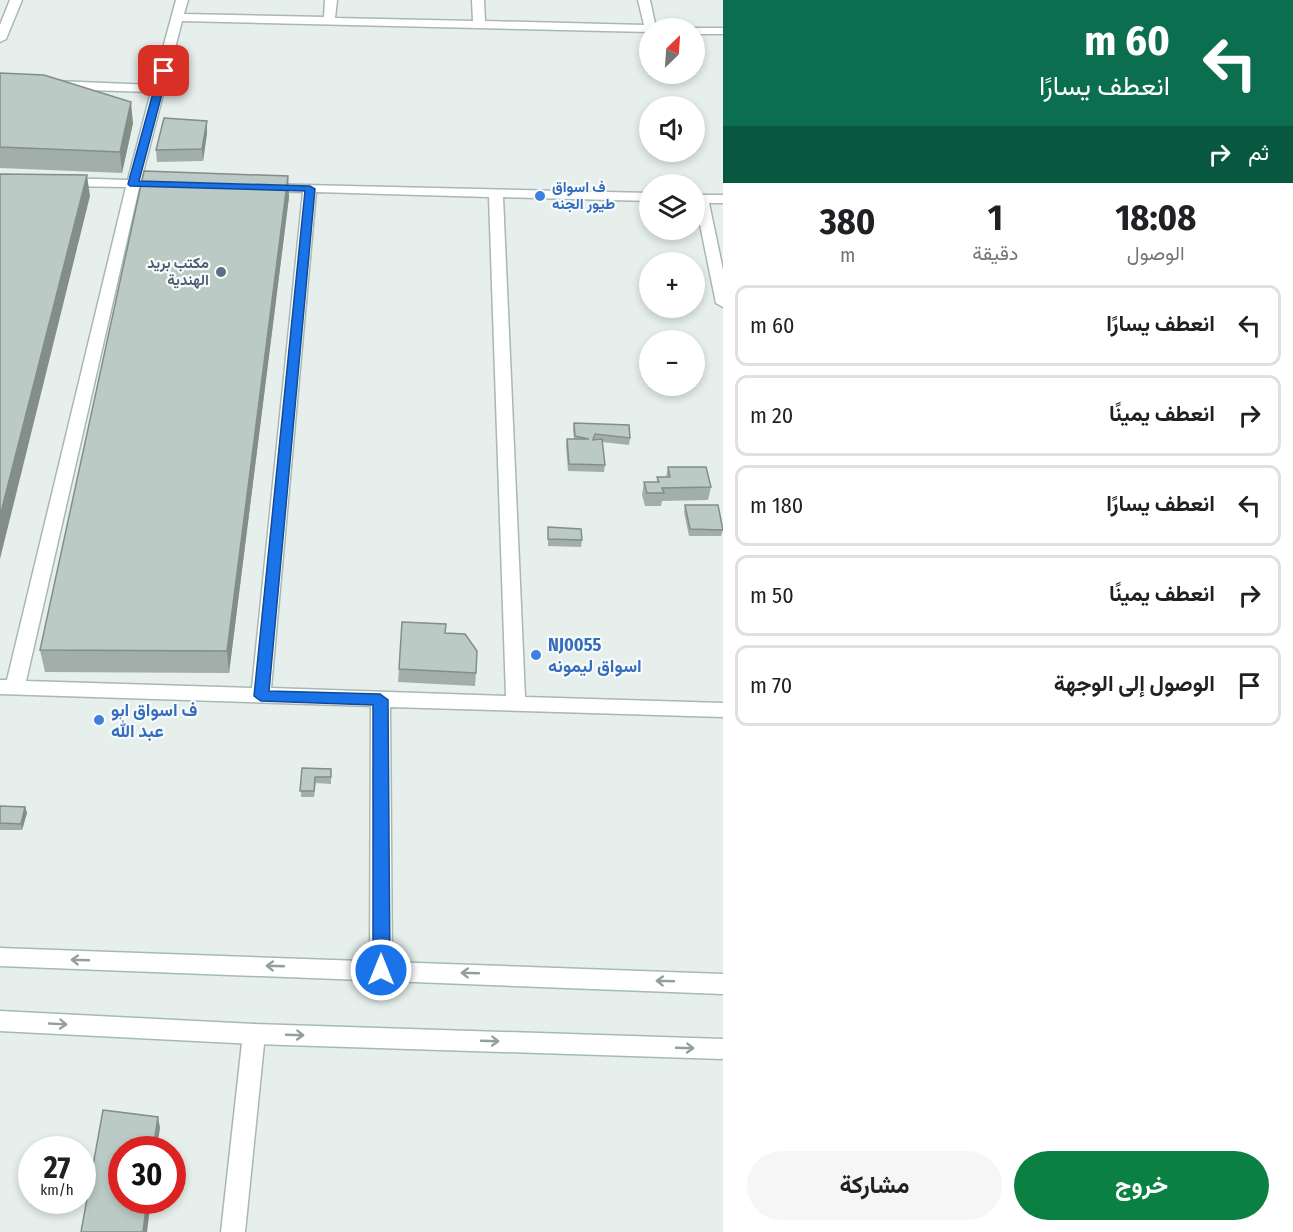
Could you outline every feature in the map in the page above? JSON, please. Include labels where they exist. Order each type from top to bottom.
[{"type":"street","points":[[0,39],[16,0]]},
{"type":"street","points":[[182,0],[133,184],[8,688],[723,710]]},
{"type":"street","points":[[329,21],[331,0]]},
{"type":"street","points":[[478,0],[479,25]]},
{"type":"street","points":[[644,0],[648,18]]},
{"type":"street","points":[[178,17],[639,29]]},
{"type":"street","points":[[705,31],[723,32]]},
{"type":"street","points":[[45,85],[159,88]]},
{"type":"street","points":[[56,182],[157,184]]},
{"type":"street","points":[[251,187],[639,197]]},
{"type":"street","points":[[261,696],[310,189]]},
{"type":"street","points":[[496,193],[516,704]]},
{"type":"street","points":[[705,199],[723,200]]},
{"type":"street","points":[[705,228],[723,303]]},
{"type":"street","points":[[380,700],[381,970]]},
{"type":"street","points":[[0,957],[723,984]]},
{"type":"street","points":[[0,1021],[254,1034],[723,1049]]},
{"type":"street","points":[[233,1232],[254,1034]]},
{"type":"building","points":[[0,73],[44,75],[131,102],[120,152],[0,147]]},
{"type":"building","points":[[164,118],[207,121],[202,149],[156,150]]},
{"type":"building","points":[[144,171],[288,176],[227,651],[40,650]]},
{"type":"building","points":[[0,174],[87,175],[0,516]]},
{"type":"building","points":[[574,423],[629,425],[630,438],[595,434],[593,440],[602,439],[605,465],[569,464],[567,439],[589,439],[575,436]]},
{"type":"building","points":[[668,467],[706,467],[711,487],[662,488],[664,493],[647,493],[644,482],[659,482],[657,477],[670,477]]},
{"type":"building","points":[[685,505],[718,505],[723,530],[690,529]]},
{"type":"building","points":[[548,527],[581,529],[582,540],[548,539]]},
{"type":"building","points":[[402,622],[446,624],[445,633],[465,634],[477,651],[476,673],[399,669]]},
{"type":"building","points":[[302,768],[331,769],[331,777],[315,777],[314,791],[300,791]]},
{"type":"building","points":[[0,806],[25,807],[21,824],[0,823]]},
{"type":"building","points":[[103,1110],[158,1117],[155,1136],[108,1136],[108,1214],[145,1214],[143,1232],[81,1232],[84,1214],[96,1214],[96,1149]]},
{"type":"place","name":"ف اسواق طيور الجنه","points":[[540,196]]},
{"type":"place","name":"مكتب بريد الهندية","points":[[221,272]]},
{"type":"place","name":"NJ0055 اسواق ليمونه","points":[[536,655]]},
{"type":"place","name":"ف اسواق ابو عبد الله","points":[[99,720]]},
{"type":"route","points":[[164,71],[133,184],[310,189],[261,696],[380,700],[381,970]]}]
